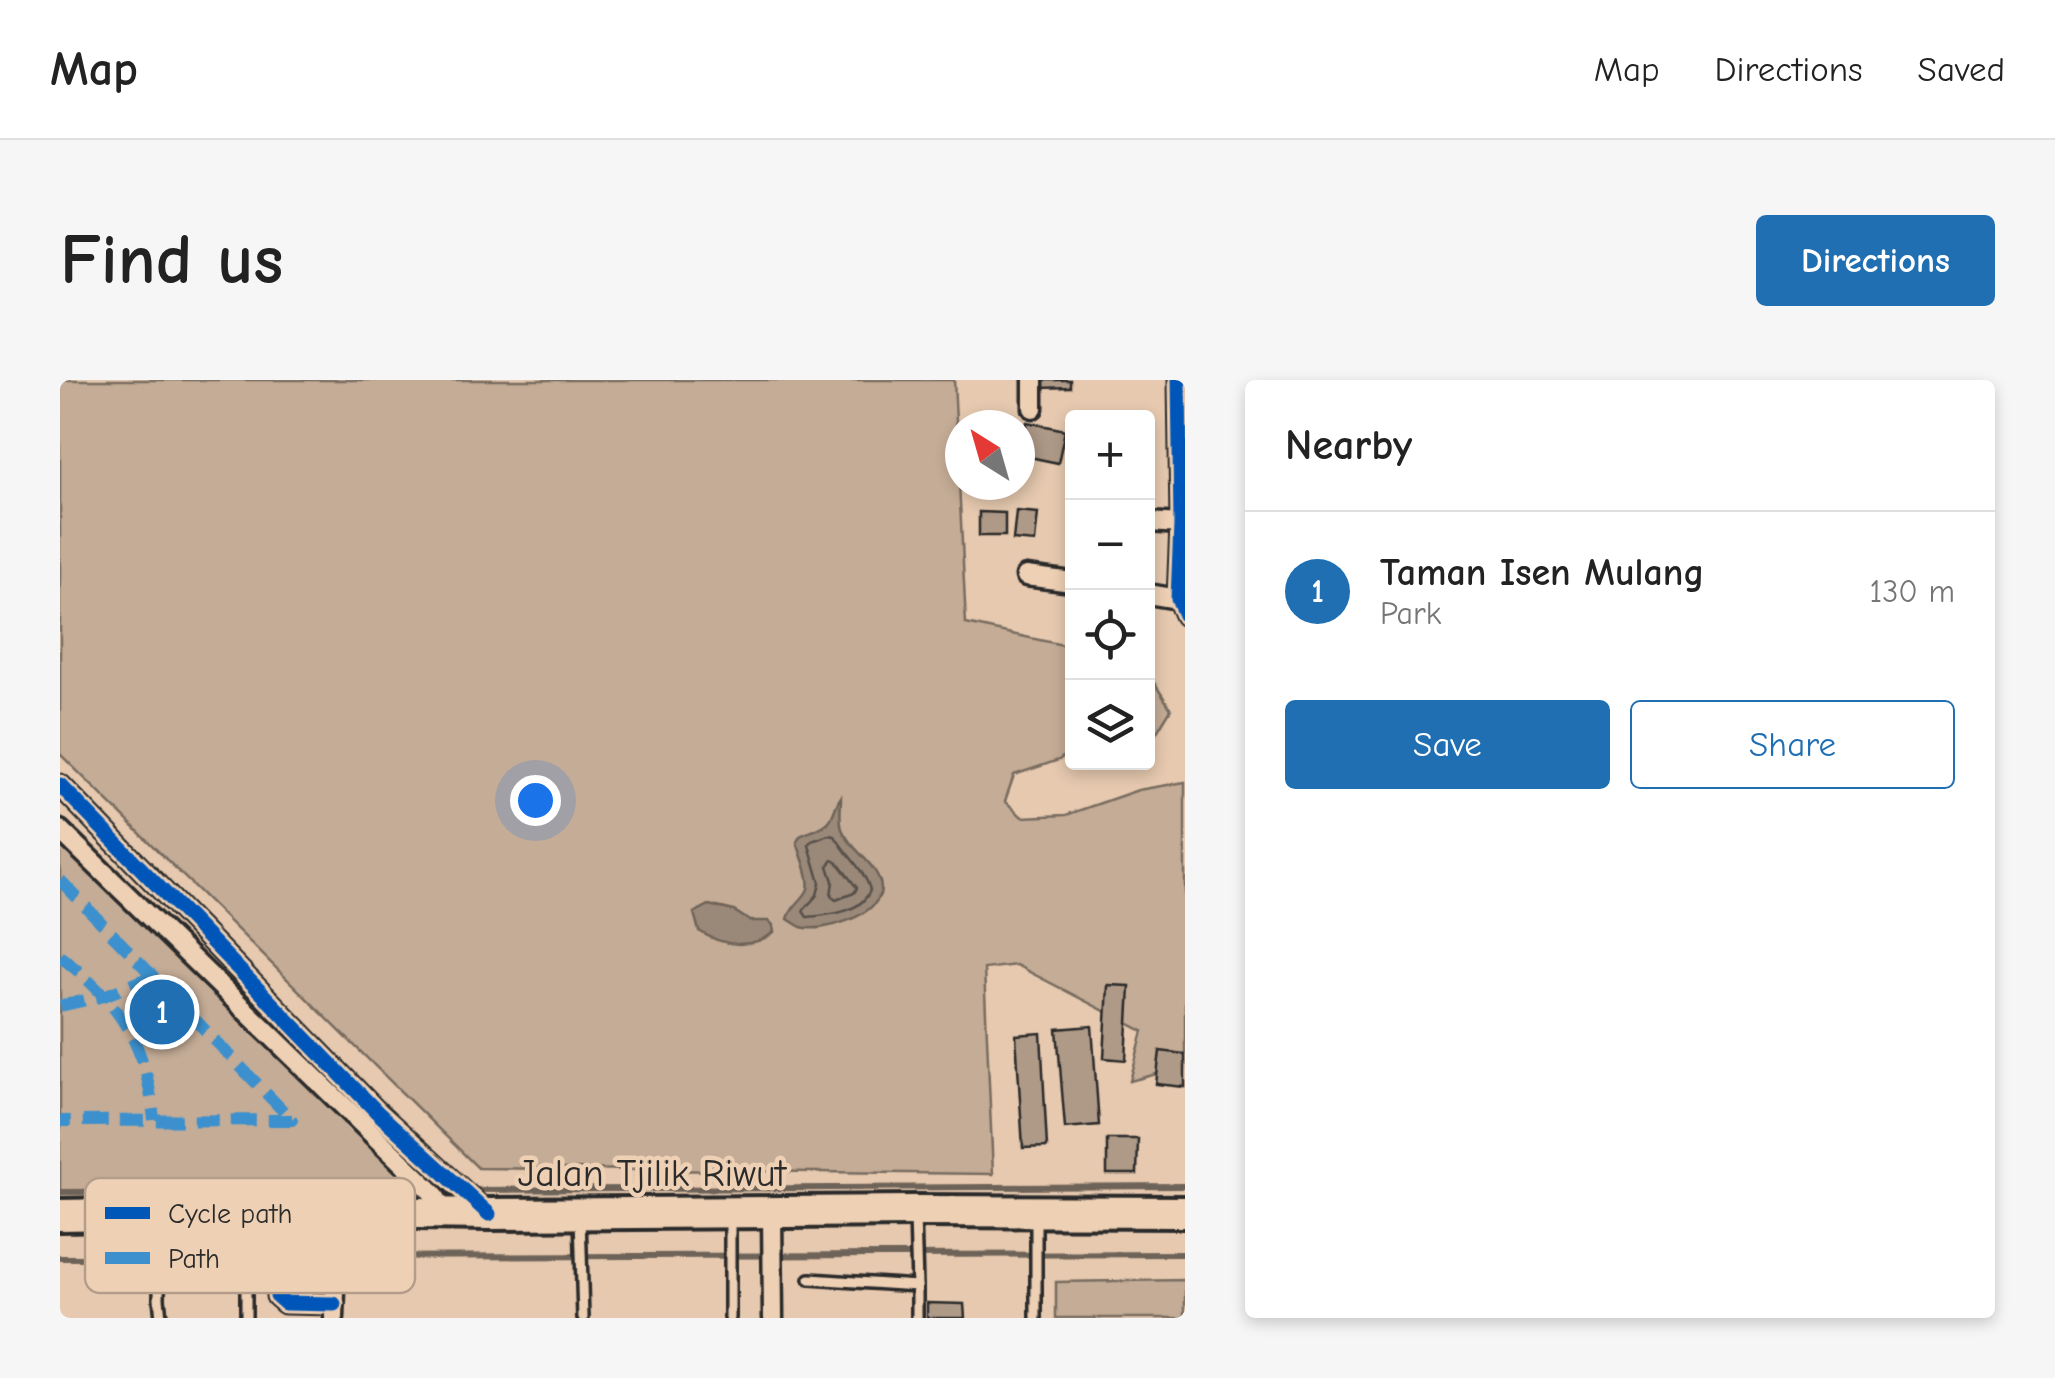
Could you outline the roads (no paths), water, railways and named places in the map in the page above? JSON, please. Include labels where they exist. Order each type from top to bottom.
[{"type":"highway","name":"Jalan Tjilik Riwut","points":[[415,1213],[1185,1212]]},
{"type":"highway","name":"Jalan Tjilik Riwut","points":[[60,1215],[85,1215]]},
{"type":"street","points":[[1032,380],[1033,408]]},
{"type":"street","points":[[1155,597],[1182,607],[1179,380]]},
{"type":"street","points":[[1155,522],[1181,524]]},
{"type":"street","points":[[1026,576],[1065,581]]},
{"type":"street","points":[[60,785],[376,1112],[488,1214]]},
{"type":"street","points":[[60,830],[434,1194],[438,1214]]},
{"type":"street","points":[[772,1213],[773,1318]]},
{"type":"street","points":[[276,1293],[285,1303],[334,1311]]},
{"type":"lane","points":[[915,1211],[917,1318]]},
{"type":"lane","points":[[730,1213],[730,1318]]},
{"type":"lane","points":[[1036,1213],[1036,1318]]},
{"type":"lane","points":[[580,1214],[583,1318]]},
{"type":"lane","points":[[810,1280],[917,1286]]},
{"type":"lane","points":[[159,1293],[161,1318]]},
{"type":"lane","points":[[246,1318],[249,1293]]},
{"type":"water","points":[[841,797],[842,829],[876,873],[881,889],[878,899],[849,920],[822,927],[801,927],[788,919],[808,887],[797,842],[800,836],[827,823]]},
{"type":"water","points":[[709,905],[734,911],[750,921],[769,921],[774,932],[746,944],[717,940],[699,931],[694,913]]},
{"type":"waterway","points":[[466,1190],[1185,1186]]},
{"type":"waterway","points":[[415,1190],[424,1190]]},
{"type":"waterway","points":[[60,1192],[85,1192]]},
{"type":"waterway","points":[[415,1257],[1185,1254]]},
{"type":"waterway","points":[[60,1258],[85,1258]]},
{"type":"place","name":"Taman Isen Mulang","points":[[162,1012]]}]
